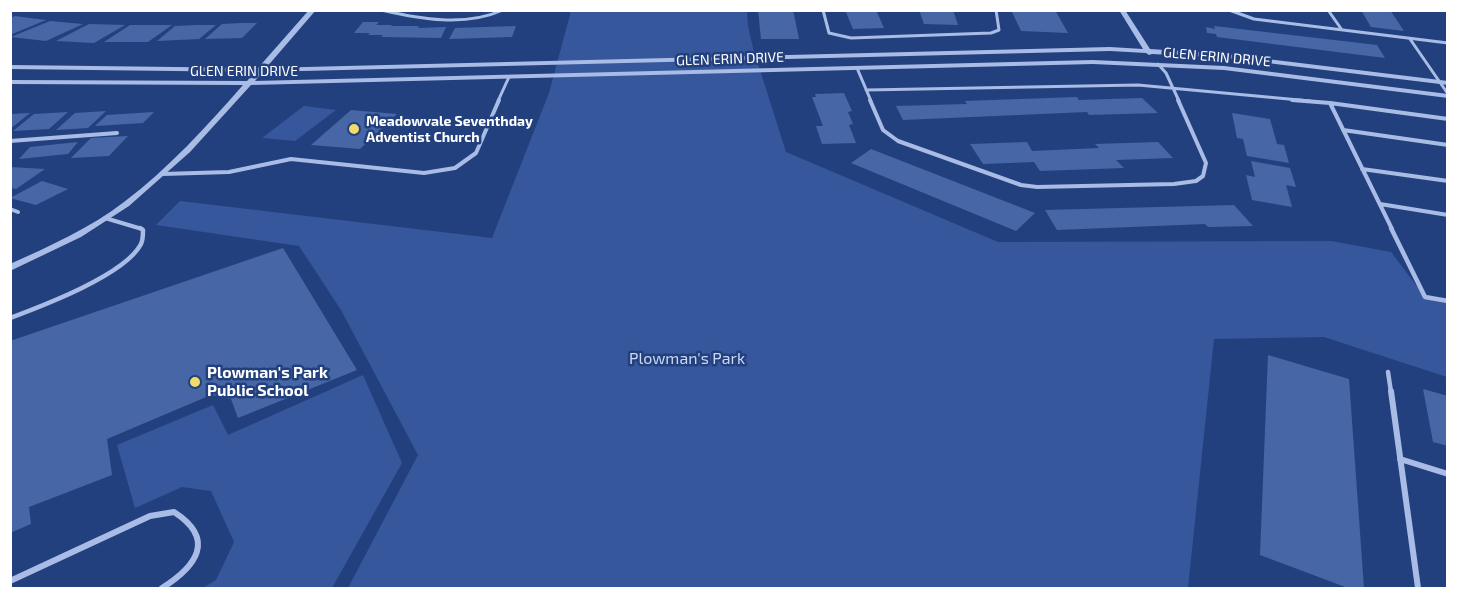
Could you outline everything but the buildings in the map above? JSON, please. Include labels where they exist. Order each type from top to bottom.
[{"type":"street","points":[[10,268],[72,237],[139,195],[163,174],[313,10]]},
{"type":"street","points":[[1122,10],[1158,64]]},
{"type":"street","name":"GLEN ERIN DRIVE","points":[[10,67],[259,70],[1053,49],[1147,50],[1267,60],[1448,83]]},
{"type":"street","name":"GLEN ERIN DRIVE","points":[[10,82],[247,84],[1049,63],[1158,64],[1290,75],[1448,95]]},
{"type":"lane","points":[[381,10],[418,17],[444,18],[483,17],[503,10]]},
{"type":"lane","points":[[823,10],[829,33],[850,38],[991,33],[999,30],[1000,27],[996,10]]},
{"type":"lane","points":[[1229,10],[1254,19],[1448,43]]},
{"type":"lane","points":[[1328,10],[1342,30]]},
{"type":"lane","points":[[1410,39],[1448,95]]},
{"type":"lane","points":[[857,68],[883,130],[891,138],[1004,180],[1037,187],[1174,184],[1196,181],[1203,176],[1206,163],[1166,74],[1158,64]]},
{"type":"lane","points":[[163,174],[229,172],[291,159],[424,173],[455,168],[476,153],[509,77]]},
{"type":"lane","points":[[866,90],[1138,84],[1330,103],[1448,119]]},
{"type":"lane","points":[[1330,103],[1425,297],[1448,301]]},
{"type":"lane","points":[[1343,130],[1448,145]]},
{"type":"lane","points":[[10,141],[117,133]]},
{"type":"lane","points":[[1362,169],[1448,181]]},
{"type":"lane","points":[[1380,204],[1448,215]]},
{"type":"lane","points":[[10,209],[18,212]]},
{"type":"lane","points":[[10,318],[69,294],[116,268],[138,251],[144,239],[143,230],[105,218]]},
{"type":"lane","points":[[1388,372],[1418,588]]},
{"type":"lane","points":[[1400,459],[1448,474]]},
{"type":"lane","points":[[10,581],[150,516],[174,512],[191,524],[198,540],[199,550],[193,564],[184,574],[162,588]]},
{"type":"green space","name":"Plowman's Park","points":[[571,11],[747,11],[753,48],[786,152],[998,242],[1331,241],[1391,252],[1425,297],[1447,301],[1447,377],[1324,337],[1214,339],[1188,588],[348,588],[418,455],[341,310],[299,246],[156,225],[180,201],[492,238],[549,93]]},
{"type":"green space","points":[[304,106],[336,110],[295,141],[262,138]]},
{"type":"green space","points":[[363,375],[402,463],[332,588],[203,588],[216,580],[234,542],[211,491],[182,487],[135,508],[117,445],[213,405],[228,435]]},
{"type":"place","name":"Meadowvale Seventhday Adventist Church","points":[[354,129]]},
{"type":"place","name":"Plowman's Park Public School","points":[[195,382]]}]
